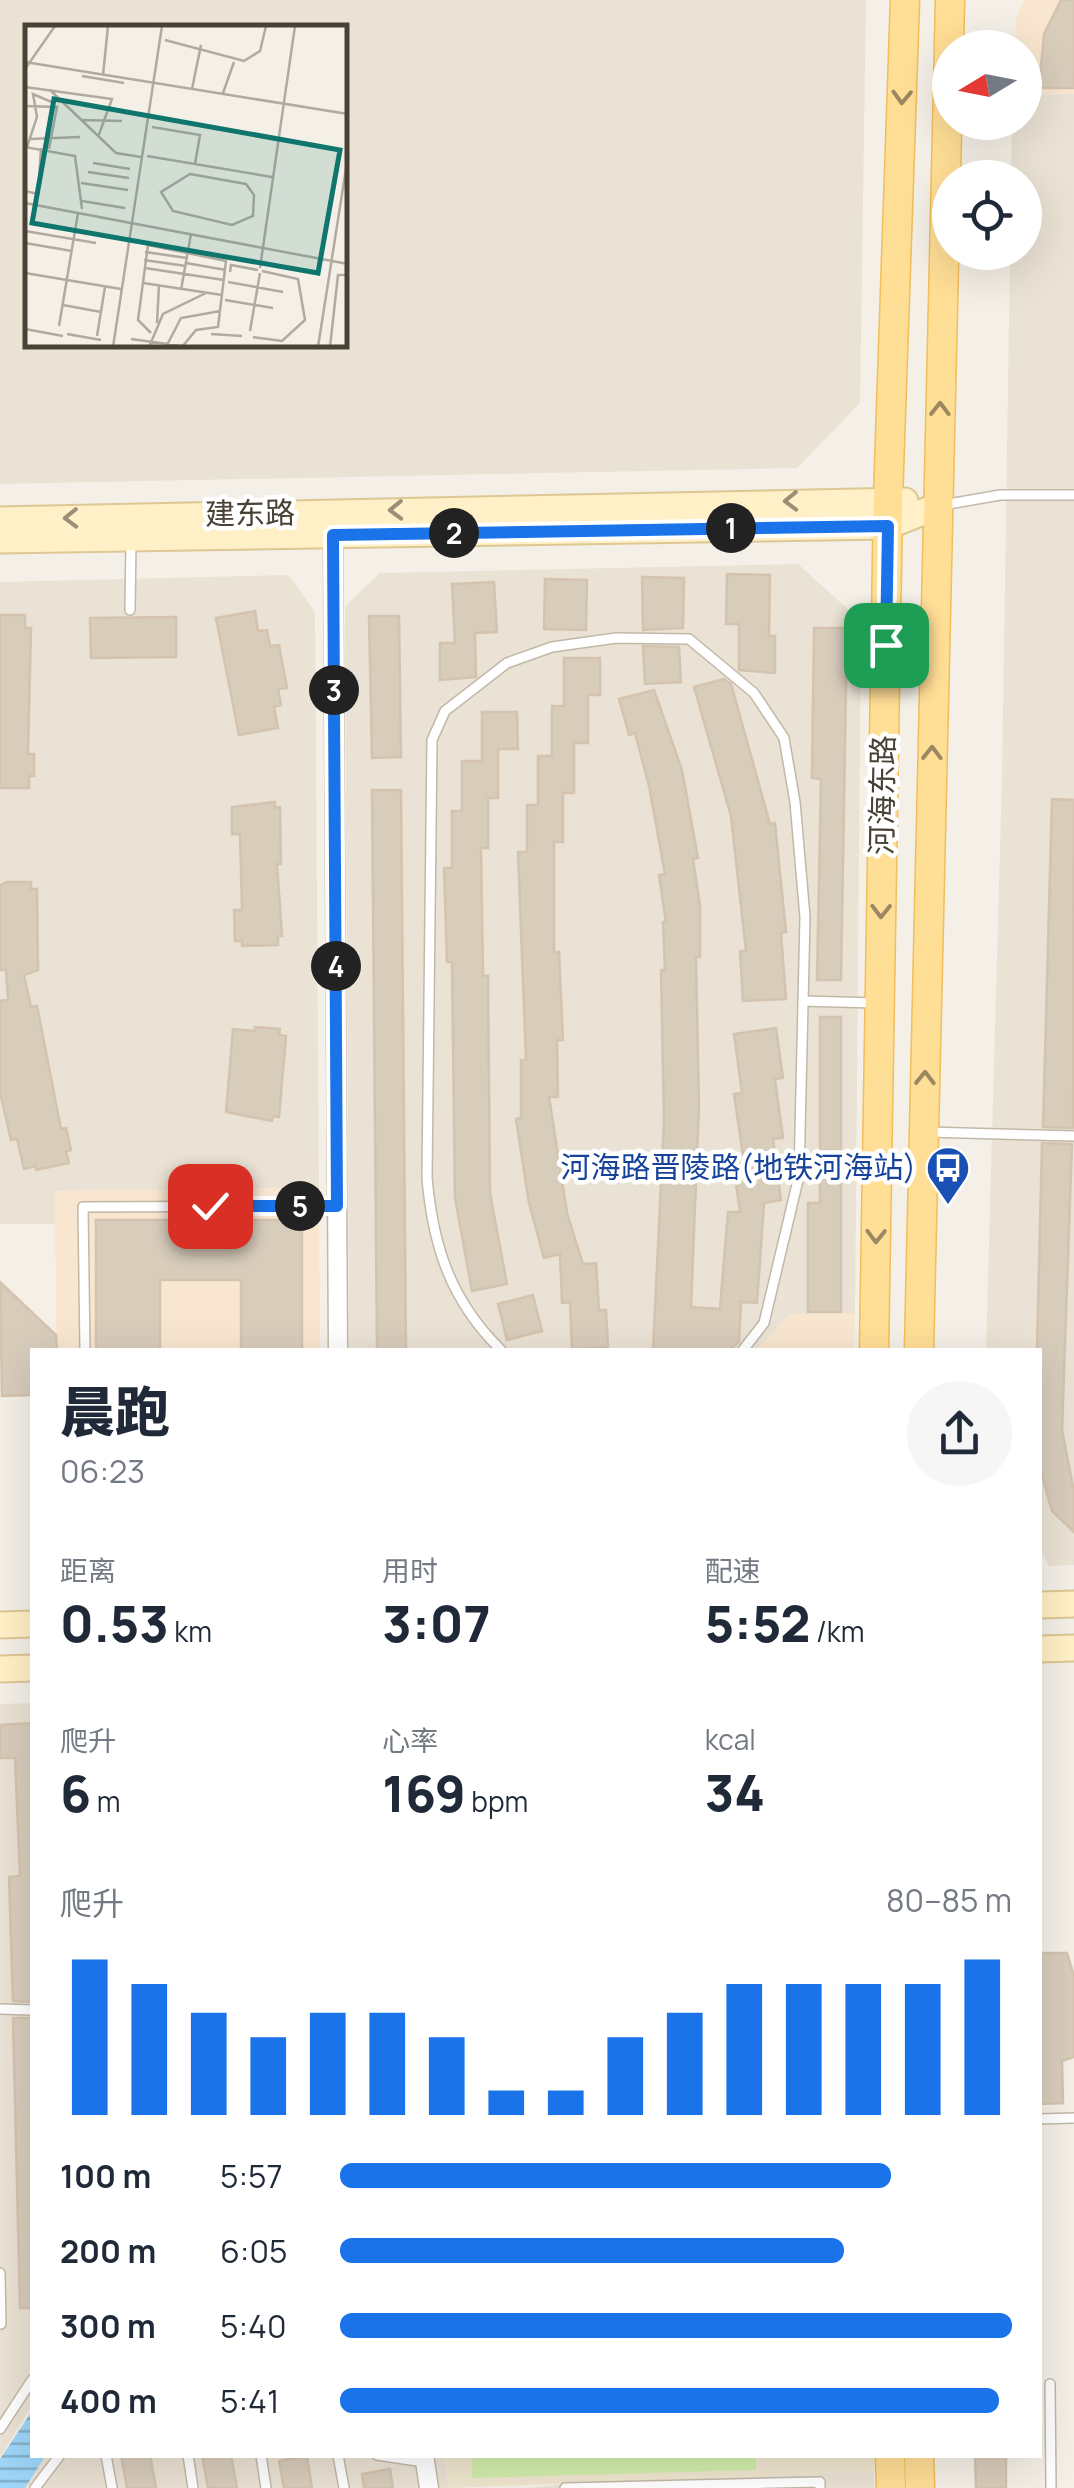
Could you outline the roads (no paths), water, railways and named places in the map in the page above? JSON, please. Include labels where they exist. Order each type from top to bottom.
[{"type":"main road","name":"河海东路","points":[[874,1348],[888,512],[905,0]]},
{"type":"main road","name":"河海东路","points":[[919,1348],[950,0]]},
{"type":"main road","points":[[890,2458],[891,2488]]},
{"type":"main road","points":[[920,2458],[920,2488]]},
{"type":"street","name":"建东路","points":[[0,540],[333,535],[888,512],[938,506]]},
{"type":"street","name":"建东路","points":[[0,520],[888,512]]},
{"type":"street","points":[[333,535],[338,1348]]},
{"type":"street","points":[[1042,1605],[1074,1604]]},
{"type":"street","points":[[0,1625],[30,1624]]},
{"type":"street","points":[[1042,1648],[1074,1648]]},
{"type":"street","points":[[0,1669],[30,1668]]},
{"type":"street","points":[[424,2459],[428,2488]]},
{"type":"lane","points":[[938,506],[1000,495],[1074,496]]},
{"type":"lane","points":[[130,538],[130,610]]},
{"type":"lane","points":[[500,1348],[480,1329],[446,1276],[432,1230],[426,1178],[432,740],[445,711],[507,663],[552,646],[616,638],[690,639],[716,657],[754,693],[784,738],[796,802],[805,917],[799,1176],[764,1322],[744,1348]]},
{"type":"lane","points":[[803,1001],[880,1002]]},
{"type":"lane","points":[[924,1132],[1074,1136]]},
{"type":"lane","points":[[85,1348],[82,1207],[337,1206]]},
{"type":"lane","points":[[0,2009],[30,2010]]},
{"type":"lane","points":[[1042,2119],[1074,2118]]},
{"type":"lane","points":[[0,2273],[1,2324]]},
{"type":"lane","points":[[0,2429],[30,2383]]},
{"type":"lane","points":[[1050,2384],[1051,2488]]},
{"type":"lane","points":[[35,2488],[58,2458]]},
{"type":"lane","points":[[107,2458],[112,2488]]},
{"type":"lane","points":[[188,2458],[193,2488]]},
{"type":"lane","points":[[261,2458],[266,2488]]},
{"type":"lane","points":[[339,2458],[344,2488]]},
{"type":"lane","points":[[566,2488],[820,2482],[820,2488]]},
{"type":"water","points":[[30,2414],[30,2458],[44,2458],[25,2488],[0,2488],[0,2459]]},
{"type":"place","name":"河海路晋陵路(地铁河海站)","points":[[948,1206]]}]
